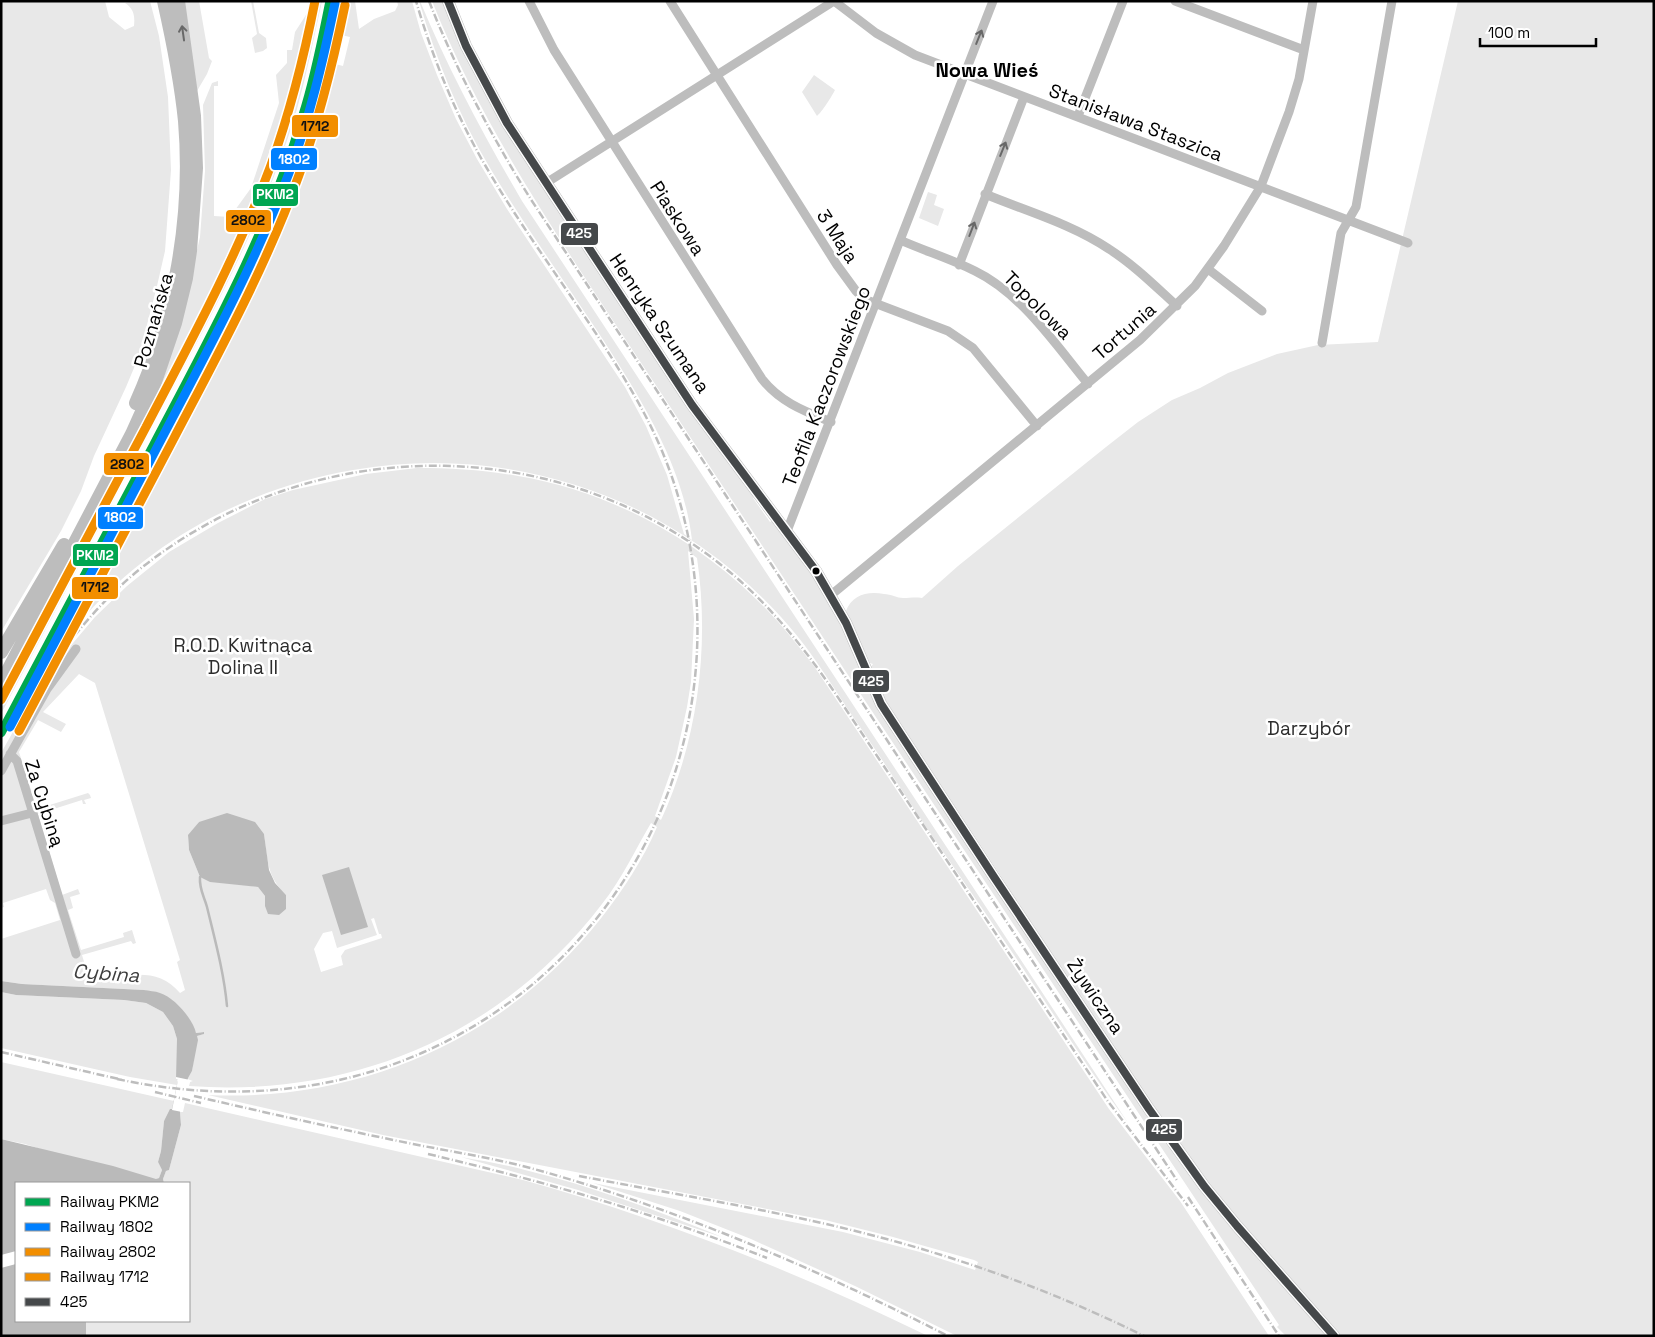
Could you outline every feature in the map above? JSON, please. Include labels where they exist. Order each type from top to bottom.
[{"type":"main road","name":"Poznańska","points":[[28,619],[60,551],[128,422],[154,358],[173,290],[182,230],[186,154],[184,113],[164,1]]},
{"type":"main road","name":"Poznańska","points":[[28,619],[116,466],[142,413],[162,363],[180,305],[192,234],[196,168],[192,98],[178,1]]},
{"type":"main road","points":[[1,652],[28,619]]},
{"type":"main road","points":[[1,684],[28,619]]},
{"type":"street","name":"Henryka Szumana","points":[[448,1],[481,76],[507,123],[692,405],[816,571],[831,595],[860,653]]},
{"type":"street","name":"Piaskowa","points":[[529,1],[554,50],[766,384],[780,398],[790,404],[831,422]]},
{"type":"street","name":"3 Maja","points":[[670,1],[837,265],[861,297],[948,331],[973,348],[1037,426]]},
{"type":"street","points":[[546,183],[834,1]]},
{"type":"street","name":"Stanisława Staszica","points":[[834,1],[866,26],[915,55],[1408,243]]},
{"type":"street","name":"Teofila Kaczorowskiego","points":[[787,531],[831,422],[993,1]]},
{"type":"street","points":[[1078,116],[1123,1]]},
{"type":"street","points":[[1175,1],[1304,50]]},
{"type":"street","name":"Tortunia","points":[[831,595],[1140,340],[1176,306],[1208,269],[1261,186],[1289,112],[1299,79],[1313,1]]},
{"type":"street","points":[[1322,342],[1341,233],[1356,207],[1392,1]]},
{"type":"street","points":[[959,264],[1024,97]]},
{"type":"street","points":[[986,194],[1099,242],[1121,257],[1176,306]]},
{"type":"street","name":"Topolowa","points":[[900,240],[975,271],[989,279],[1014,299],[1050,336],[1088,384]]},
{"type":"street","points":[[1208,269],[1262,311]]},
{"type":"street","name":"Za Cybiną","points":[[76,649],[47,689],[10,754],[17,761],[76,954]]},
{"type":"street","name":"Żywiczna","points":[[860,653],[873,688],[886,712],[1148,1109],[1214,1198],[1334,1336]]},
{"type":"street","points":[[1,771],[10,754]]},
{"type":"street","points":[[1,821],[32,813]]},
{"type":"green space","points":[[1,1],[105,1],[109,17],[125,30],[134,26],[134,19],[132,10],[125,3],[150,1],[159,36],[168,97],[171,170],[165,251],[139,356],[94,456],[81,491],[61,531],[1,632]]},
{"type":"green space","points":[[184,1],[199,1],[209,58],[212,61],[197,91]]},
{"type":"green space","points":[[251,1],[253,1],[259,33],[266,38],[267,48],[255,53],[252,38],[257,34]]},
{"type":"green space","points":[[315,1],[322,1],[297,109],[278,167],[255,223],[202,333],[1,714],[1,695],[126,459],[163,380],[180,324],[200,237],[205,171],[203,105],[212,83],[218,81],[218,86],[214,86],[214,216],[230,217],[251,188],[279,103],[276,75],[287,63],[287,50],[292,50],[295,32]]},
{"type":"green space","points":[[334,1],[355,1],[359,29],[374,19],[395,11],[398,5],[397,1],[412,1],[421,33],[456,119],[507,209],[625,387],[646,426],[667,475],[684,534],[692,540],[687,511],[679,483],[656,429],[612,353],[515,209],[490,168],[458,108],[441,66],[420,1],[468,103],[522,201],[1128,1123],[920,818],[805,645],[745,581],[697,544],[646,514],[591,490],[533,474],[474,465],[414,463],[353,470],[315,478],[278,489],[242,503],[207,520],[142,562],[113,587],[86,615],[61,646],[23,700],[243,283],[270,224],[291,171],[309,117],[327,50],[332,53],[329,69],[333,69],[335,64],[343,66],[350,37],[332,33],[330,45],[326,44]]},
{"type":"green space","name":"Darzybór","points":[[432,1],[445,1],[466,54],[755,496],[753,498],[770,522],[774,520],[822,588],[861,667],[1204,1186],[867,672],[873,664],[870,663],[846,611],[852,601],[866,594],[878,593],[901,598],[922,598],[958,566],[1106,447],[1138,422],[1172,400],[1228,373],[1277,354],[1318,345],[1378,342],[1458,1],[1654,1],[1654,1336],[1286,1336],[1277,1327],[1279,1325],[558,236],[489,121],[449,42]]},
{"type":"green space","points":[[814,75],[835,90],[817,116],[802,92]]},
{"type":"green space","points":[[928,192],[937,195],[934,205],[944,209],[938,226],[919,218]]},
{"type":"green space","name":"R.O.D. Kwitnąca Dolina II","points":[[417,468],[481,471],[551,483],[584,493],[616,505],[677,537],[732,577],[757,600],[794,640],[814,666],[1109,1109],[1180,1201],[1269,1336],[957,1336],[855,1286],[751,1239],[680,1211],[593,1183],[843,1232],[920,1252],[975,1270],[978,1262],[974,1260],[825,1220],[383,1135],[208,1095],[265,1094],[321,1087],[375,1074],[426,1054],[475,1029],[521,997],[564,960],[602,917],[639,863],[657,827],[651,823],[622,875],[602,904],[562,950],[518,989],[470,1022],[419,1049],[365,1068],[308,1081],[249,1087],[189,1086],[190,1082],[193,1081],[187,1079],[192,1071],[197,1036],[204,1034],[203,1032],[196,1033],[186,1015],[172,1000],[144,990],[22,984],[1,981],[1,939],[60,920],[55,903],[50,900],[46,889],[3,903],[4,907],[1,908],[1,753],[27,707],[62,656],[95,617],[127,586],[169,552],[218,523],[265,499],[293,490],[366,474]],"holes":[[[688,551],[697,558],[701,591],[701,658],[698,692],[684,758],[661,820],[655,816],[676,757],[687,707],[691,682],[694,619]],[[79,674],[95,683],[180,960],[177,962],[185,990],[180,993],[171,984],[149,975],[126,976],[90,982],[82,955],[131,941],[133,944],[136,943],[132,930],[123,933],[124,937],[81,950],[68,910],[73,908],[70,897],[80,894],[78,889],[62,895],[38,814],[82,800],[83,804],[86,804],[84,800],[91,798],[88,793],[37,809],[19,752],[38,720],[61,732],[66,724],[43,712]],[[199,822],[264,834],[271,874],[279,888],[286,895],[265,906],[265,896],[258,887],[200,877],[189,850],[188,836]],[[374,918],[382,938],[345,950],[341,956],[343,965],[321,972],[314,949],[323,933],[332,931],[337,948],[377,935],[371,919]]]},
{"type":"green space","points":[[1,992],[16,995],[124,1000],[146,1003],[163,1012],[173,1026],[177,1039],[177,1085],[130,1077],[1,1048]]},
{"type":"green space","points":[[1,1062],[174,1101],[172,1110],[164,1121],[158,1162],[162,1170],[159,1178],[149,1182],[144,1182],[25,1144],[1,1139]]},
{"type":"green space","points":[[185,1103],[523,1180],[575,1195],[729,1249],[829,1290],[928,1336],[86,1336],[86,1322],[190,1322],[190,1182],[164,1182],[163,1179],[166,1171],[169,1170],[181,1125],[180,1112],[183,1112]]},
{"type":"green space","points":[[461,1157],[550,1176],[600,1191],[722,1237],[578,1190]]},
{"type":"shaded area","points":[[227,813],[255,822],[264,834],[269,870],[275,883],[286,895],[286,909],[279,915],[268,914],[265,906],[265,896],[258,887],[210,882],[200,877],[189,850],[188,835],[199,822]]},
{"type":"shaded area","points":[[349,867],[368,927],[341,935],[322,875]]},
{"type":"shaded area","points":[[1,981],[22,984],[158,992],[171,999],[182,1009],[191,1021],[196,1033],[204,1032],[204,1034],[197,1036],[198,1040],[192,1071],[188,1078],[180,1112],[181,1125],[169,1170],[166,1171],[163,1179],[164,1182],[15,1182],[15,1251],[1,1255],[1,1139],[113,1166],[156,1179],[159,1178],[162,1170],[158,1162],[164,1121],[170,1109],[172,1109],[178,1080],[176,1079],[177,1039],[173,1026],[163,1012],[146,1003],[124,1000],[16,995],[1,992]]},
{"type":"shaded area","points":[[15,1264],[15,1322],[86,1322],[86,1336],[1,1336],[1,1268]]},
{"type":"pier","points":[[176,1077],[190,1080],[182,1112],[172,1110],[178,1080]]},
{"type":"waterway","points":[[200,877],[201,889],[219,956],[227,1006]]},
{"type":"railway","points":[[117,1079],[173,1088],[228,1092],[283,1089],[336,1081],[388,1066],[439,1045],[487,1018],[533,984],[559,960],[605,908],[625,879],[658,818],[681,752],[691,710],[696,666],[695,579],[688,536],[677,494],[663,453],[644,413],[607,350],[524,228],[474,145],[446,85],[416,1]]},
{"type":"railway","points":[[429,1],[439,27],[475,102],[530,198],[1178,1182]]},
{"type":"railway","points":[[1,738],[64,648],[119,587],[140,569],[207,524],[279,492],[355,473],[432,466],[510,472],[586,491],[658,523],[725,568],[741,581],[784,625],[833,690],[1107,1100],[1188,1206]]},
{"type":"railway","points":[[1,1052],[123,1080]]},
{"type":"railway","points":[[155,1092],[201,1103]]},
{"type":"railway","points":[[194,1096],[358,1133],[504,1162],[588,1185],[641,1202],[745,1242],[847,1287],[948,1336]]},
{"type":"railway","points":[[428,1154],[514,1175],[642,1213],[767,1258]]},
{"type":"railway","points":[[579,1176],[804,1219],[913,1246],[1014,1280],[1080,1306],[1144,1336]]},
{"type":"railway","points":[[1188,1197],[1279,1336]]},
{"type":"rail line","name":"2802","points":[[1,700],[180,363],[213,298],[258,199],[290,105],[315,1]]},
{"type":"rail line","name":"PKM2","points":[[1,733],[195,366],[255,243],[273,201],[303,115],[315,73],[330,1]]},
{"type":"rail line","name":"1802","points":[[10,727],[214,339],[246,274],[276,207],[310,110],[335,3]]},
{"type":"rail line","name":"1712","points":[[19,731],[224,343],[272,243],[299,175],[313,133],[345,5]]},
{"type":"transit line","name":"425","points":[[448,1],[466,46],[507,123],[692,405],[816,571],[846,623],[881,704],[994,877],[1149,1109],[1204,1186],[1334,1336]]},
{"type":"district","name":"Nowa Wieś","points":[[987,70]]},
{"type":"water label","name":"Cybina","points":[[106,973]]}]
